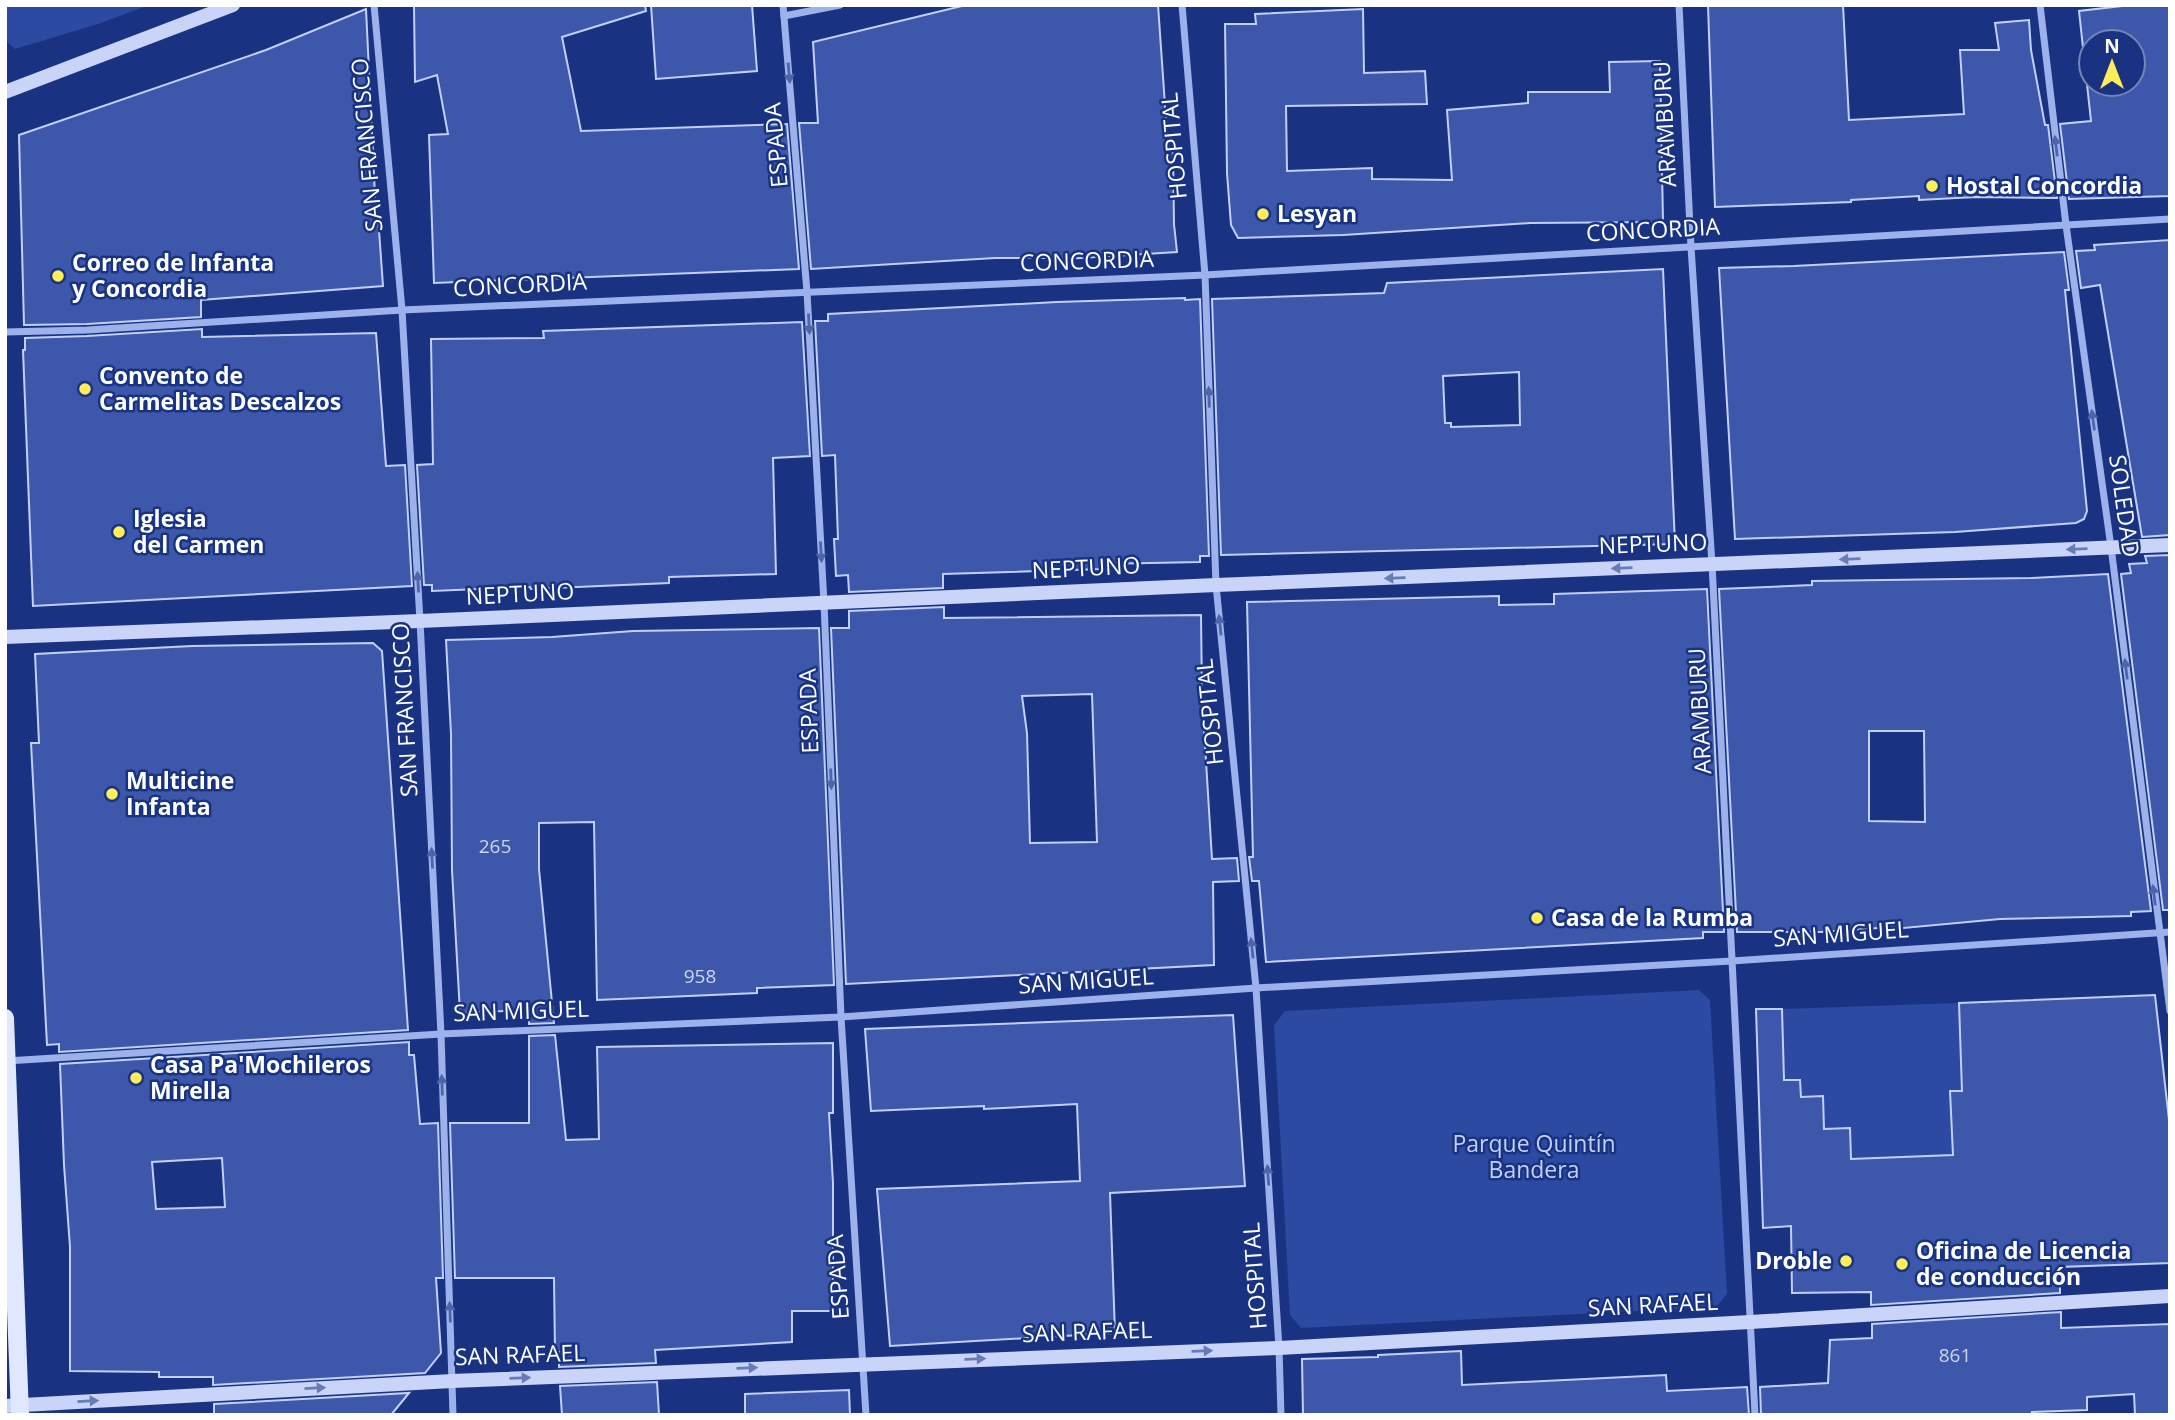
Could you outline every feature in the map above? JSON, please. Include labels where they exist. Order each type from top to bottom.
[{"type":"main road","points":[[5,1018],[15,1409]]},
{"type":"street","points":[[5,92],[233,5]]},
{"type":"street","name":"SAN FRANCISCO","points":[[374,5],[402,310],[420,621],[441,1034],[453,1415]]},
{"type":"street","name":"ESPADA","points":[[783,5],[807,292],[824,603],[841,1017],[866,1415]]},
{"type":"street","points":[[784,16],[840,5]]},
{"type":"street","name":"HOSPITAL","points":[[1182,5],[1205,275],[1216,585],[1256,988],[1281,1415]]},
{"type":"street","name":"ARAMBURU","points":[[1679,5],[1691,247],[1712,564],[1755,1415]]},
{"type":"street","name":"SOLEDAD","points":[[2039,5],[2170,1011]]},
{"type":"street","name":"CONCORDIA","points":[[5,332],[87,330],[402,310],[1205,275],[2170,219]]},
{"type":"street","name":"NEPTUNO","points":[[5,637],[2170,545]]},
{"type":"street","name":"SAN MIGUEL","points":[[6,1061],[441,1034],[841,1017],[1256,988],[1732,961],[2170,932]]},
{"type":"street","name":"SAN RAFAEL","points":[[15,1409],[452,1381],[1279,1348],[2170,1296]]},
{"type":"green space","points":[[5,5],[149,5],[98,24],[15,49],[5,40]]},
{"type":"green space","name":"Parque Quintín Bandera","points":[[1699,990],[1710,1000],[1727,1294],[1716,1307],[1301,1328],[1290,1315],[1274,1025],[1285,1011]]},
{"type":"green space","points":[[1959,1003],[1962,1091],[1950,1092],[1953,1155],[1851,1159],[1850,1129],[1824,1129],[1822,1096],[1801,1097],[1800,1080],[1784,1080],[1782,1009]]},
{"type":"building","points":[[414,5],[645,5],[646,11],[562,37],[581,131],[787,124],[799,269],[434,283],[429,135],[448,134],[437,75],[415,82]]},
{"type":"building","points":[[651,5],[752,5],[757,71],[656,79]]},
{"type":"building","points":[[966,5],[1158,5],[1168,148],[1173,148],[1177,252],[1049,260],[995,258],[811,269],[799,123],[818,123],[813,42]]},
{"type":"building","points":[[1708,5],[1843,5],[1849,120],[1964,114],[1960,50],[1999,50],[1995,23],[2029,20],[2031,50],[2045,125],[2048,125],[2057,198],[1976,197],[1919,200],[1919,196],[1851,202],[1715,207]]},
{"type":"building","points":[[2131,5],[2170,5],[2170,196],[2069,199],[2060,124],[2091,121],[2088,98],[2147,98],[2147,28],[2081,28],[2079,11]]},
{"type":"building","points":[[366,9],[376,216],[383,286],[201,300],[201,317],[24,325],[19,135],[266,50]]},
{"type":"building","points":[[1363,9],[1364,73],[1425,71],[1427,104],[1286,106],[1287,171],[1372,168],[1372,179],[1452,180],[1447,110],[1528,103],[1528,92],[1610,92],[1609,62],[1660,61],[1663,222],[1530,223],[1343,235],[1238,238],[1231,225],[1227,173],[1225,24],[1256,24],[1255,14]]},
{"type":"building","points":[[2170,240],[2170,535],[2142,537],[2100,285],[2081,288],[2076,251],[2095,250],[2094,245]]},
{"type":"building","points":[[2064,252],[2069,290],[2065,290],[2087,511],[2084,519],[2076,523],[1955,532],[1735,539],[1719,268]]},
{"type":"building","points":[[1663,269],[1675,544],[1221,555],[1212,299],[1384,293],[1387,283]],"holes":[[[1519,372],[1520,425],[1451,427],[1451,423],[1445,423],[1443,376]]]},
{"type":"building","points":[[1200,299],[1209,556],[1200,556],[1200,562],[1101,564],[1102,569],[943,574],[943,588],[849,592],[848,575],[836,576],[834,539],[838,539],[835,455],[822,456],[815,321],[828,321],[828,314]]},
{"type":"building","points":[[802,322],[810,456],[773,458],[776,574],[669,577],[669,583],[531,589],[432,591],[432,585],[424,585],[417,465],[433,464],[431,339],[544,338],[543,331]]},
{"type":"building","points":[[202,329],[202,337],[376,333],[386,466],[405,465],[412,586],[33,606],[23,350],[25,338]]},
{"type":"building","points":[[2170,555],[2170,910],[2163,910],[2121,574],[2131,573],[2129,564],[2147,563],[2145,556]]},
{"type":"building","points":[[2108,574],[2151,911],[2131,912],[2131,916],[2000,919],[1893,929],[1737,932],[1719,589],[1812,585],[1812,581],[2031,578]],"holes":[[[1869,731],[1924,731],[1925,822],[1869,821]]]},
{"type":"building","points":[[1707,589],[1724,932],[1703,932],[1703,938],[1266,962],[1259,881],[1252,881],[1249,857],[1253,857],[1247,602],[1499,596],[1499,605],[1554,604],[1554,594]]},
{"type":"building","points":[[944,607],[944,618],[1201,615],[1202,696],[1212,859],[1237,858],[1239,881],[1213,882],[1214,965],[846,984],[831,628],[849,628],[849,611]],"holes":[[[1092,694],[1097,842],[1030,843],[1027,733],[1022,696]]]},
{"type":"building","points":[[819,628],[834,985],[757,988],[757,993],[597,1000],[594,822],[539,823],[539,869],[554,1023],[529,1024],[529,1010],[460,1013],[452,870],[451,734],[446,640],[633,631]]},
{"type":"building","points":[[373,643],[382,651],[408,1030],[59,1052],[59,1044],[47,1045],[31,743],[39,743],[35,654],[192,646]]},
{"type":"building","points":[[2155,995],[2170,1129],[2170,1263],[2060,1267],[2060,1293],[1871,1305],[1871,1292],[1792,1293],[1791,1226],[1763,1228],[1756,1009],[1782,1009],[1784,1080],[1800,1080],[1801,1097],[1823,1096],[1824,1129],[1850,1128],[1851,1159],[1953,1155],[1950,1091],[1962,1091],[1959,1003]]},
{"type":"building","points":[[1233,1015],[1245,1186],[1110,1193],[1115,1333],[890,1346],[877,1189],[1080,1181],[1077,1104],[871,1111],[865,1029]]},
{"type":"building","points":[[555,1035],[566,1140],[599,1139],[597,1047],[833,1043],[833,1113],[829,1113],[833,1183],[833,1311],[792,1311],[792,1342],[655,1350],[656,1363],[559,1367],[559,1352],[555,1352],[554,1278],[455,1278],[450,1123],[529,1123],[529,1036]]},
{"type":"building","points":[[409,1042],[409,1055],[414,1055],[420,1124],[438,1123],[443,1278],[436,1278],[441,1353],[425,1373],[213,1385],[213,1377],[159,1377],[159,1372],[70,1371],[70,1247],[60,1064]],"holes":[[[222,1158],[225,1207],[156,1209],[152,1162]]]},
{"type":"building","points":[[2061,1312],[2061,1328],[2170,1324],[2170,1415],[2135,1415],[2134,1394],[2087,1397],[2087,1410],[2032,1412],[2033,1415],[1761,1415],[1760,1387],[1828,1383],[1830,1340],[1872,1338],[1872,1324]]},
{"type":"building","points":[[1461,1351],[1462,1385],[1666,1375],[1667,1391],[1747,1387],[1749,1415],[1303,1415],[1302,1359]]},
{"type":"building","points":[[657,1382],[659,1415],[562,1415],[560,1386]]},
{"type":"building","points":[[849,1390],[850,1415],[745,1415],[745,1394]]},
{"type":"building","points":[[409,1393],[391,1415],[214,1415],[214,1404]]},
{"type":"place","name":"Hostal Concordia","points":[[1932,186]]},
{"type":"place","name":"Lesyan","points":[[1263,214]]},
{"type":"place","name":"Correo de Infanta y Concordia","points":[[58,276]]},
{"type":"place","name":"Convento de Carmelitas Descalzos","points":[[85,389]]},
{"type":"place","name":"Iglesia del Carmen","points":[[119,532]]},
{"type":"place","name":"Multicine Infanta","points":[[112,794]]},
{"type":"place","name":"Casa de la Rumba","points":[[1537,918]]},
{"type":"place","name":"Casa Pa'Mochileros Mirella","points":[[136,1078]]},
{"type":"place","name":"Droble","points":[[1846,1261]]},
{"type":"place","name":"Oficina de Licencia de conducción","points":[[1902,1264]]}]
